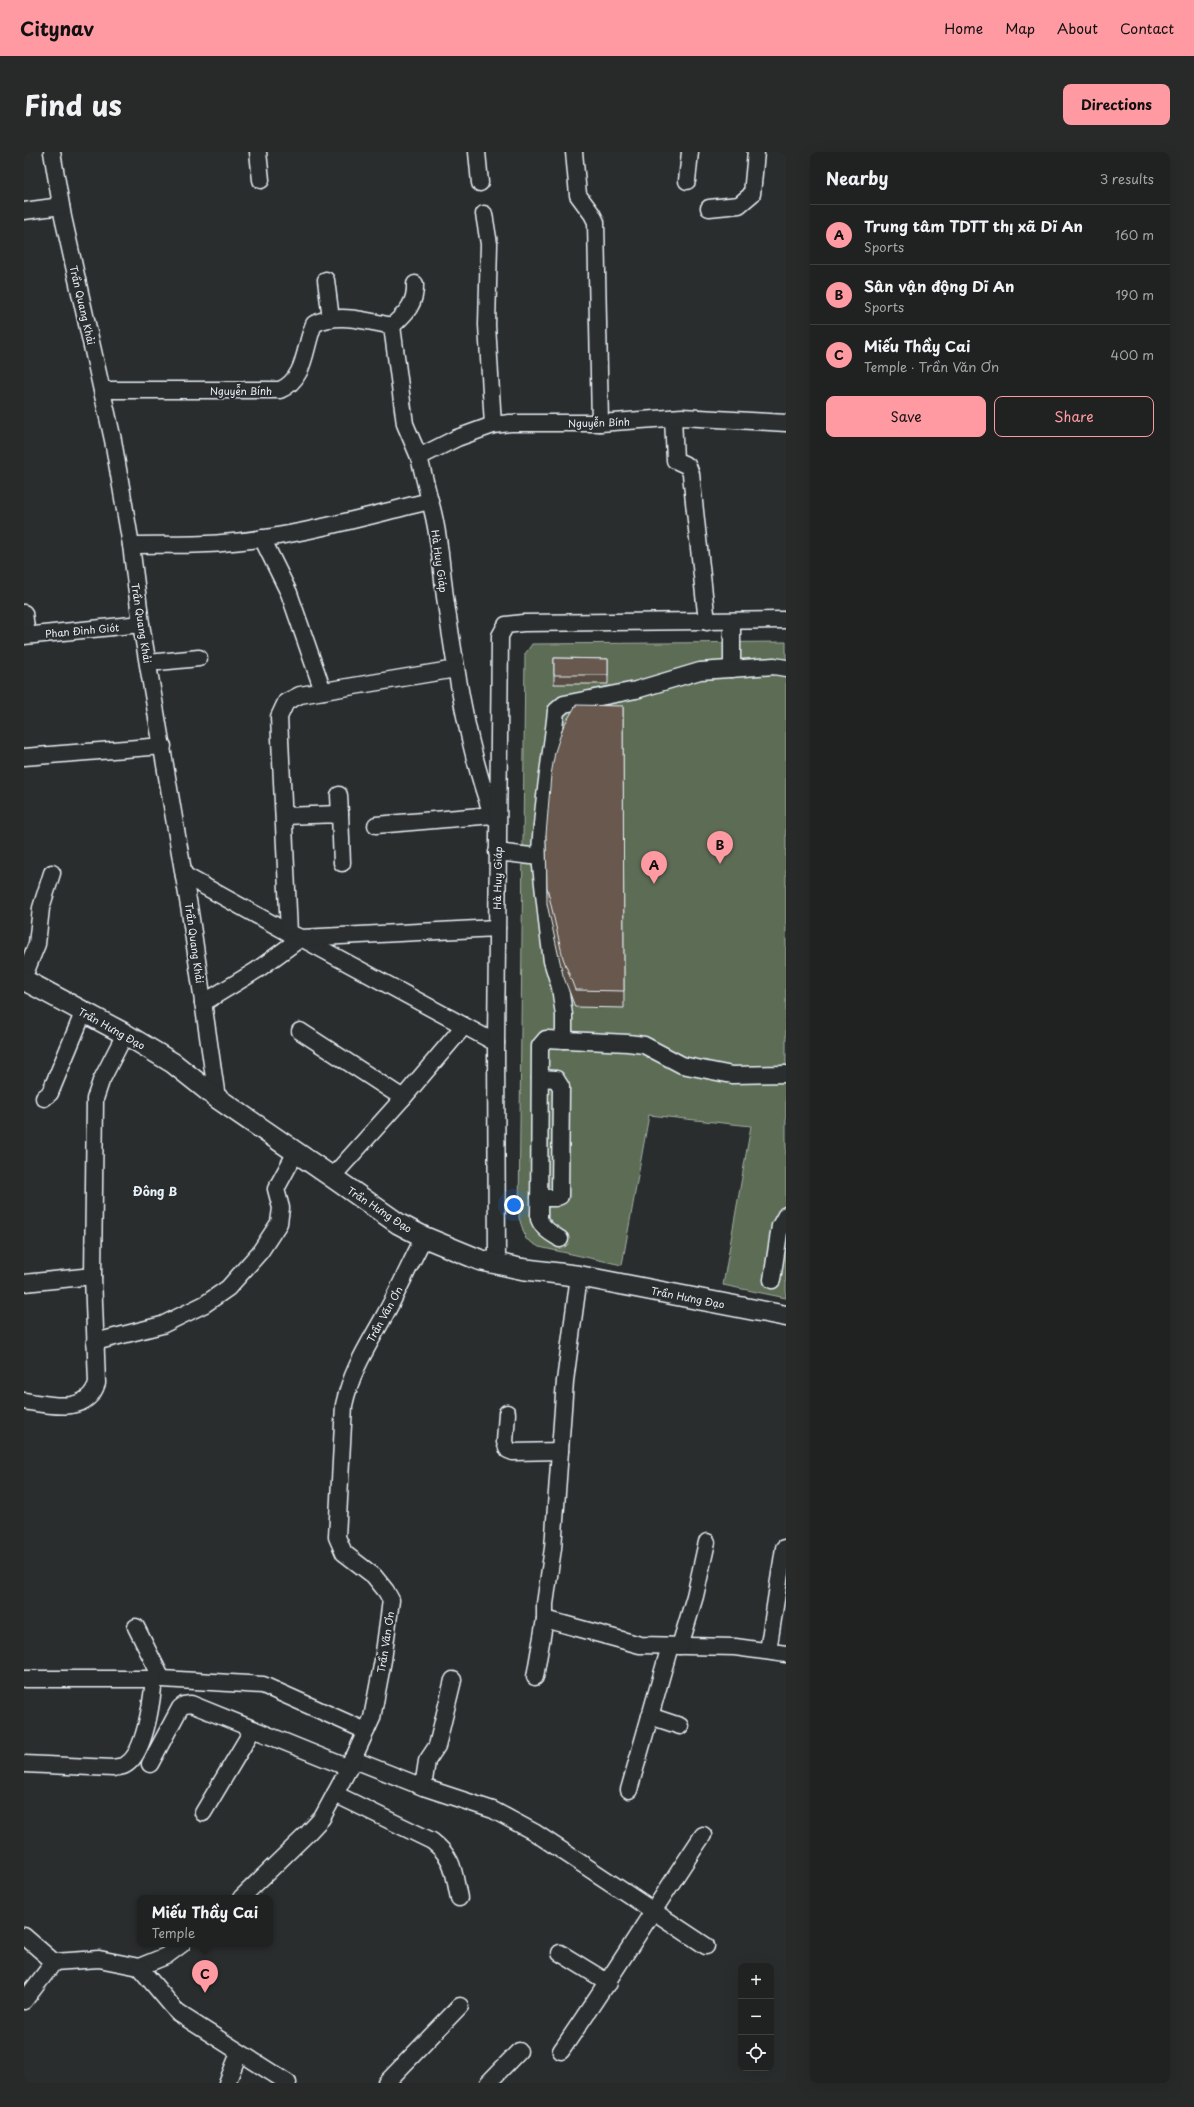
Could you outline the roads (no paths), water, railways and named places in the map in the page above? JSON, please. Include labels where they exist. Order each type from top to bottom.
[{"type":"main road","name":"Trần Hưng Đạo","points":[[24,980],[126,1034],[173,1063],[217,1098],[399,1224],[424,1237],[480,1260],[498,1264],[579,1276],[786,1316]]},
{"type":"street","name":"Trần Quang Khải","points":[[52,152],[61,206],[113,440],[131,545],[141,624],[184,874],[217,1098]]},
{"type":"street","points":[[258,152],[261,180]]},
{"type":"street","points":[[477,152],[480,184]]},
{"type":"street","points":[[574,152],[578,195],[596,222],[600,423]]},
{"type":"street","points":[[687,181],[690,152]]},
{"type":"street","points":[[709,208],[739,205],[752,194],[756,152]]},
{"type":"street","points":[[24,211],[61,206]]},
{"type":"street","points":[[484,214],[489,244],[487,325],[493,425]]},
{"type":"street","points":[[326,280],[331,319]]},
{"type":"street","points":[[131,545],[222,543],[262,538],[310,529],[430,500],[420,457],[405,424],[392,326],[412,304],[416,295],[415,284]]},
{"type":"street","name":"Nguyễn Bính","points":[[102,390],[280,390],[290,386],[300,371],[307,343],[314,324],[331,319],[356,319],[392,326]]},
{"type":"street","points":[[673,418],[675,460],[688,466],[691,474],[707,622]]},
{"type":"street","name":"Nguyễn Bính","points":[[420,457],[457,438],[493,425],[510,423],[600,423],[673,418],[786,423]]},
{"type":"street","name":"Hà Huy Giáp","points":[[430,500],[436,529],[456,669],[470,736],[495,821],[498,852],[496,928],[498,1264]]},
{"type":"street","points":[[262,538],[289,593],[323,691]]},
{"type":"street","points":[[24,614],[26,635]]},
{"type":"street","points":[[376,825],[495,821],[499,652],[500,636],[506,625],[523,622],[732,622],[786,620]]},
{"type":"street","points":[[732,622],[732,669]]},
{"type":"street","name":"Phan Đình Giót","points":[[26,635],[141,624]]},
{"type":"street","points":[[148,663],[199,658]]},
{"type":"street","points":[[564,1040],[564,1015],[560,987],[551,953],[540,857],[540,824],[556,711],[564,704],[636,690],[700,671],[774,666],[786,668]]},
{"type":"street","points":[[295,935],[284,816],[279,716],[286,702],[300,695],[456,669]]},
{"type":"street","points":[[24,757],[163,746]]},
{"type":"street","points":[[339,795],[342,863]]},
{"type":"street","points":[[284,816],[340,814]]},
{"type":"street","points":[[498,852],[540,857]]},
{"type":"street","points":[[24,976],[37,944],[41,908],[52,873]]},
{"type":"street","points":[[184,874],[496,1043]]},
{"type":"street","points":[[204,1003],[256,970],[295,935],[496,928]]},
{"type":"street","points":[[44,1098],[50,1093],[84,1011]]},
{"type":"street","points":[[332,1177],[403,1098],[464,1026]]},
{"type":"street","points":[[300,1031],[403,1098]]},
{"type":"street","points":[[24,1401],[65,1405],[87,1400],[93,1394],[97,1383],[98,1373],[95,1342],[93,1276],[95,1099],[101,1081],[126,1034]]},
{"type":"street","points":[[560,1239],[542,1225],[539,1219],[540,1046],[546,1039],[644,1045],[682,1065],[732,1074],[786,1074]]},
{"type":"street","points":[[95,1342],[162,1325],[205,1304],[228,1288],[260,1252],[279,1223],[281,1208],[276,1188],[296,1152]]},
{"type":"street","points":[[772,1280],[780,1226],[786,1215]]},
{"type":"street","name":"Trần Văn Ơn","points":[[244,1895],[322,1818],[351,1764],[372,1718],[383,1660],[391,1600],[374,1576],[344,1553],[337,1537],[344,1405],[348,1387],[359,1358],[386,1312],[424,1237]]},
{"type":"street","points":[[24,1283],[93,1276]]},
{"type":"street","points":[[535,1677],[545,1619],[545,1604],[553,1548],[565,1381],[579,1276]]},
{"type":"street","points":[[507,1412],[505,1442],[508,1450],[513,1452],[560,1451]]},
{"type":"street","points":[[629,1790],[650,1716],[695,1596],[707,1542]]},
{"type":"street","points":[[768,1651],[784,1548]]},
{"type":"street","points":[[545,1619],[640,1645],[735,1647],[786,1654]]},
{"type":"street","points":[[24,1764],[113,1768],[126,1765],[133,1757],[144,1733],[158,1679],[136,1627]]},
{"type":"street","points":[[24,1679],[158,1679],[238,1682],[263,1686],[366,1731]]},
{"type":"street","points":[[422,1788],[427,1761],[437,1746],[453,1680]]},
{"type":"street","points":[[150,1764],[184,1705],[191,1704],[253,1729],[351,1764],[493,1810],[534,1832],[706,1946]]},
{"type":"street","points":[[650,1716],[680,1726]]},
{"type":"street","points":[[204,1813],[253,1729]]},
{"type":"street","points":[[335,1794],[432,1841],[444,1851],[451,1862],[459,1898]]},
{"type":"street","points":[[562,2051],[609,1983],[653,1910],[703,1835]]},
{"type":"street","points":[[24,1936],[54,1962],[99,1959],[139,1967],[166,1956],[178,1947]]},
{"type":"street","points":[[560,1953],[609,1983]]},
{"type":"street","points":[[24,2001],[54,1962]]},
{"type":"street","points":[[139,1967],[178,2013],[288,2083]]},
{"type":"street","points":[[386,2083],[460,2006]]},
{"type":"street","points":[[488,2083],[519,2051]]},
{"type":"street","points":[[227,2083],[239,2053]]},
{"type":"place","name":"Sân vận động Dĩ An","points":[[720,864]]},
{"type":"place","name":"Trung tâm TDTT thị xã Dĩ An","points":[[654,884]]},
{"type":"place","name":"Miếu Thầy Cai","points":[[205,1993]]},
{"type":"district","name":"Đông B","points":[[155,1191]]}]
